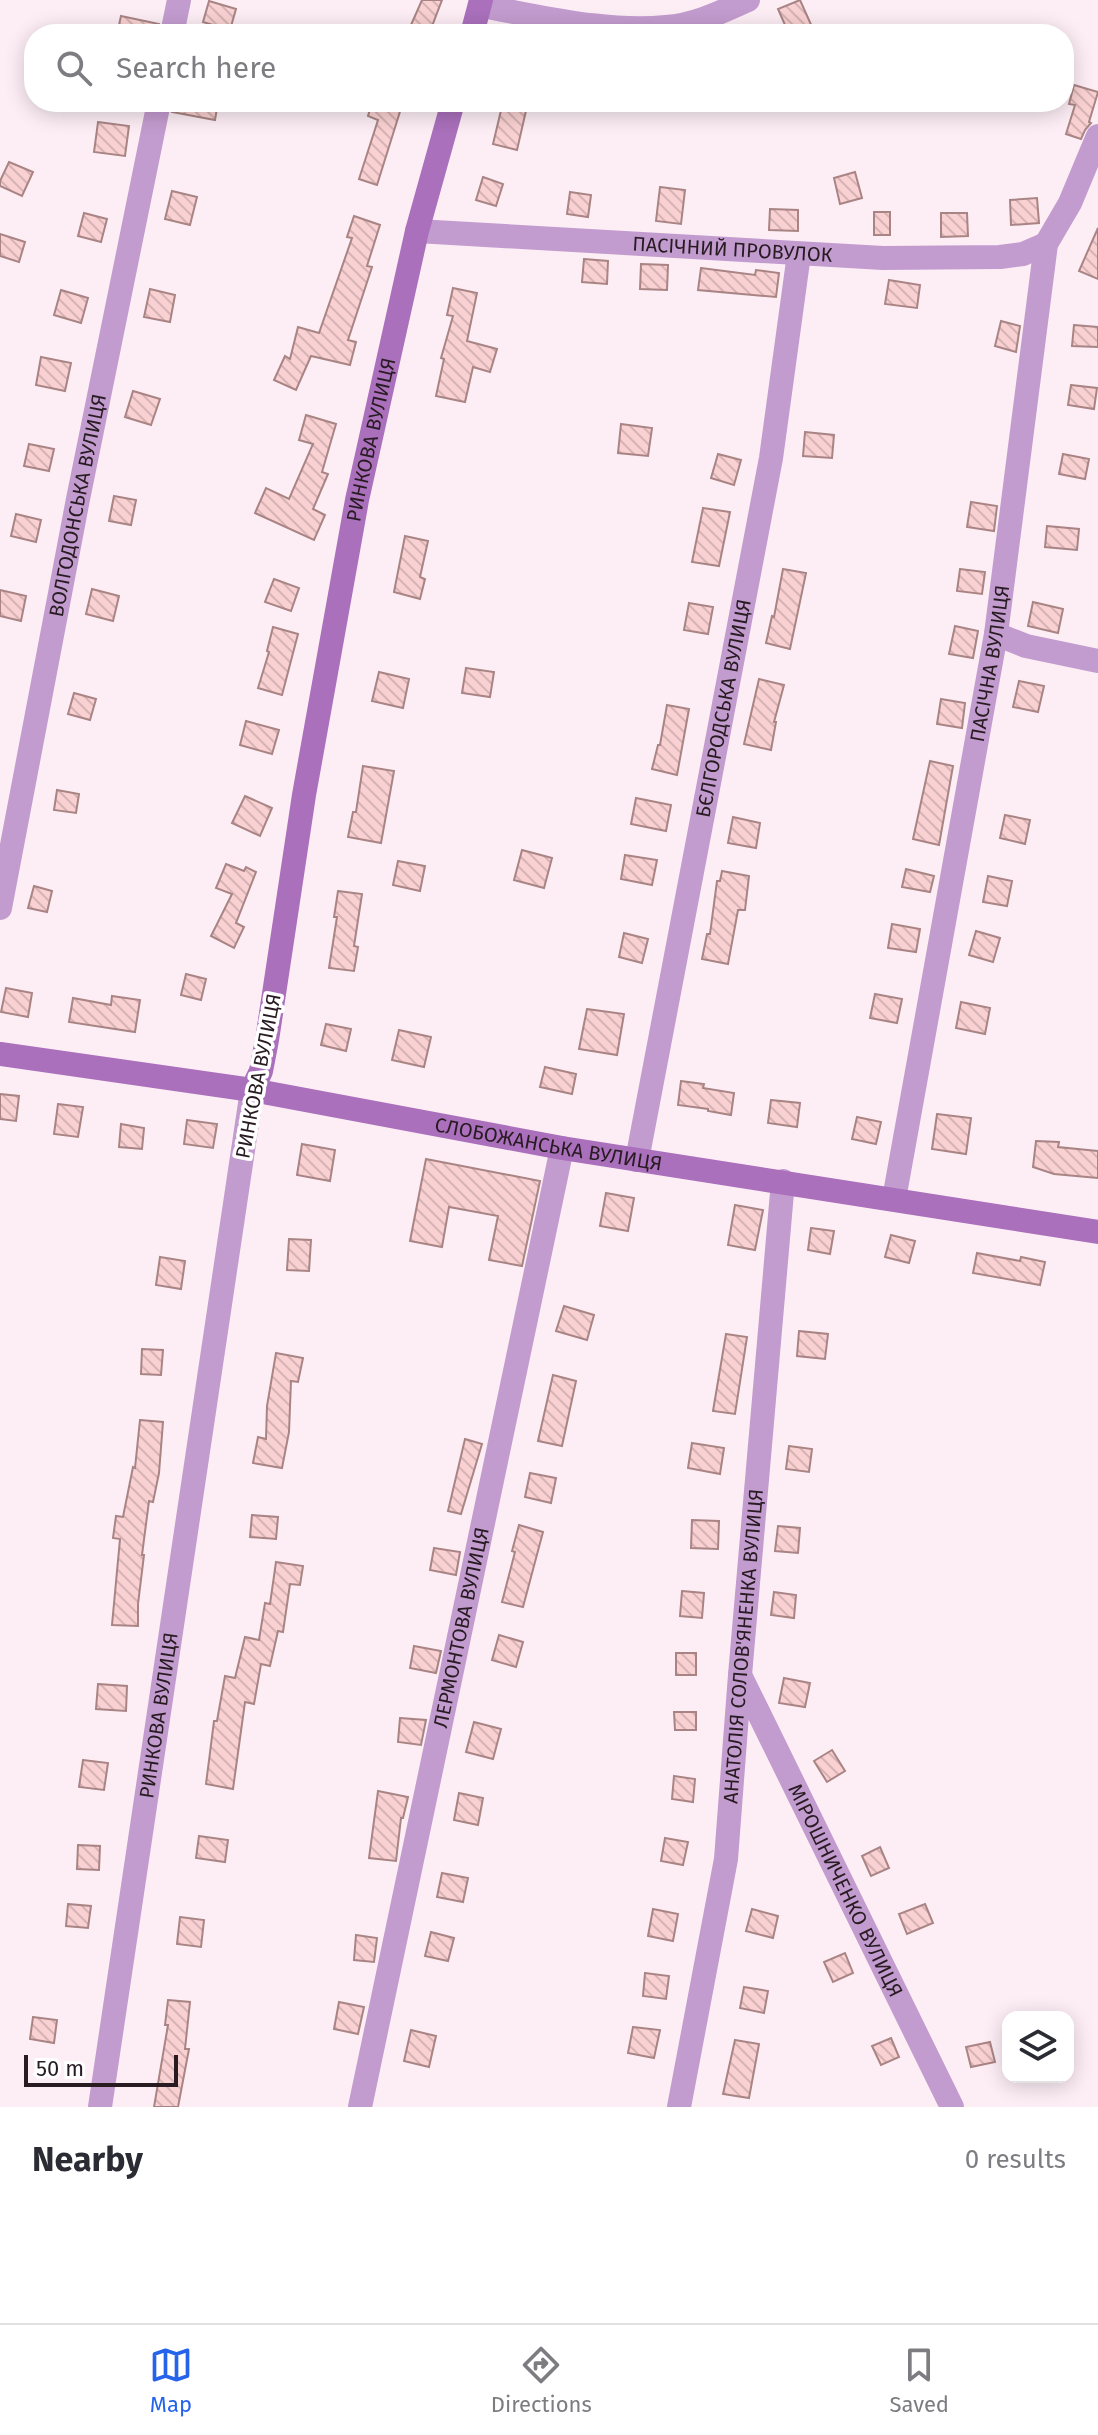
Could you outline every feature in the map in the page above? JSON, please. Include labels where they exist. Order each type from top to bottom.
[{"type":"main road","points":[[475,24],[481,3]]},
{"type":"main road","name":"РИНКОВА ВУЛИЦЯ","points":[[252,1090],[261,1071],[267,1040],[304,795],[357,500],[417,231],[450,112]]},
{"type":"main road","name":"СЛОБОЖАНСЬКА ВУЛИЦЯ","points":[[0,1054],[252,1090],[562,1148],[1098,1232]]},
{"type":"street","points":[[174,24],[179,0]]},
{"type":"street","points":[[681,24],[707,19],[748,0]]},
{"type":"street","points":[[481,3],[590,24]]},
{"type":"street","name":"ВОЛГОДОНСЬКА ВУЛИЦЯ","points":[[0,908],[78,499],[157,112]]},
{"type":"street","name":"ПАСІЧНА ВУЛИЦЯ","points":[[894,1199],[996,634],[1046,244],[1070,203],[1098,136]]},
{"type":"street","name":"ПАСІЧНИЙ ПРОВУЛОК","points":[[417,231],[899,259],[987,258],[1023,254],[1046,244]]},
{"type":"street","name":"БЄЛГОРОДСЬКА ВУЛИЦЯ","points":[[637,1160],[771,458],[799,254]]},
{"type":"street","points":[[996,634],[1026,646],[1098,661]]},
{"type":"street","name":"РИНКОВА ВУЛИЦЯ","points":[[100,2107],[252,1090]]},
{"type":"street","name":"ЛЕРМОНТОВА ВУЛИЦЯ","points":[[360,2107],[562,1148]]},
{"type":"street","name":"АНАТОЛІЯ СОЛОВ'ЯНЕНКА ВУЛИЦЯ","points":[[679,2107],[726,1859],[783,1181]]},
{"type":"street","name":"МІРОШНИЧЕНКО ВУЛИЦЯ","points":[[740,1675],[952,2107]]},
{"type":"building","points":[[422,0],[442,0],[433,24],[411,24]]},
{"type":"building","points":[[800,0],[811,24],[785,24],[778,9]]},
{"type":"building","points":[[209,1],[236,9],[232,24],[203,22]]},
{"type":"building","points":[[121,16],[159,24],[119,24]]},
{"type":"building","points":[[1074,85],[1098,92],[1091,123],[1081,139],[1066,134],[1075,105]]},
{"type":"building","points":[[172,112],[216,112],[215,120]]},
{"type":"building","points":[[369,112],[400,112],[377,185],[359,179],[378,120],[368,116]]},
{"type":"building","points":[[501,112],[526,112],[517,150],[493,144]]},
{"type":"building","points":[[98,122],[129,126],[125,156],[94,152]]},
{"type":"building","points":[[9,162],[33,172],[22,196],[0,186]]},
{"type":"building","points":[[855,172],[862,198],[840,204],[834,178]]},
{"type":"building","points":[[483,177],[503,184],[496,206],[476,200]]},
{"type":"building","points":[[660,187],[685,190],[681,224],[656,221]]},
{"type":"building","points":[[172,191],[197,197],[190,225],[165,219]]},
{"type":"building","points":[[570,192],[591,195],[588,217],[567,214]]},
{"type":"building","points":[[1037,198],[1039,223],[1011,225],[1010,200]]},
{"type":"building","points":[[770,209],[798,210],[798,231],[769,230]]},
{"type":"building","points":[[874,212],[890,212],[890,235],[874,235]]},
{"type":"building","points":[[84,213],[107,219],[101,242],[78,236]]},
{"type":"building","points":[[941,213],[967,213],[968,236],[941,237]]},
{"type":"building","points":[[354,216],[380,225],[367,266],[372,267],[348,340],[356,342],[350,365],[311,356],[296,390],[274,380],[285,356],[290,359],[298,327],[319,333],[352,238],[347,237]]},
{"type":"building","points":[[1098,228],[1098,279],[1079,271]]},
{"type":"building","points":[[0,234],[25,242],[19,262],[0,256]]},
{"type":"building","points":[[584,259],[608,261],[607,284],[582,282]]},
{"type":"building","points":[[641,264],[668,265],[667,290],[640,289]]},
{"type":"building","points":[[701,268],[755,275],[756,270],[779,273],[776,297],[698,290]]},
{"type":"building","points":[[889,280],[920,285],[917,308],[885,304]]},
{"type":"building","points":[[453,288],[477,293],[467,341],[497,349],[490,372],[473,367],[465,402],[436,396],[444,359],[441,358],[453,316],[447,315]]},
{"type":"building","points":[[150,289],[175,295],[170,322],[144,317]]},
{"type":"building","points":[[61,290],[88,298],[81,323],[54,315]]},
{"type":"building","points":[[1001,321],[1020,326],[1016,352],[995,346]]},
{"type":"building","points":[[1074,325],[1098,327],[1098,347],[1072,346]]},
{"type":"building","points":[[41,357],[71,363],[65,391],[36,385]]},
{"type":"building","points":[[1071,385],[1097,388],[1094,409],[1068,405]]},
{"type":"building","points":[[133,391],[160,399],[151,425],[125,417]]},
{"type":"building","points":[[306,415],[336,424],[322,472],[328,474],[313,509],[325,515],[314,540],[255,513],[266,488],[289,499],[313,444],[299,440]]},
{"type":"building","points":[[621,424],[652,428],[648,456],[618,453]]},
{"type":"building","points":[[805,432],[834,435],[832,458],[803,456]]},
{"type":"building","points":[[29,444],[54,449],[49,471],[24,466]]},
{"type":"building","points":[[718,454],[741,460],[734,485],[711,478]]},
{"type":"building","points":[[1063,454],[1089,459],[1085,479],[1059,474]]},
{"type":"building","points":[[114,496],[136,500],[131,525],[109,521]]},
{"type":"building","points":[[971,502],[997,506],[994,531],[967,527]]},
{"type":"building","points":[[703,508],[730,512],[719,566],[692,562]]},
{"type":"building","points":[[16,514],[41,520],[36,542],[11,536]]},
{"type":"building","points":[[1047,526],[1079,529],[1077,550],[1045,547]]},
{"type":"building","points":[[405,536],[428,541],[420,577],[425,579],[420,599],[394,592]]},
{"type":"building","points":[[783,569],[806,573],[790,649],[766,643]]},
{"type":"building","points":[[960,569],[985,572],[982,594],[957,591]]},
{"type":"building","points":[[274,579],[299,588],[291,611],[265,602]]},
{"type":"building","points":[[92,589],[119,596],[113,621],[86,614]]},
{"type":"building","points":[[0,590],[26,596],[21,621],[0,616]]},
{"type":"building","points":[[1033,602],[1063,609],[1058,633],[1028,626]]},
{"type":"building","points":[[689,603],[713,607],[708,634],[684,630]]},
{"type":"building","points":[[955,626],[978,631],[973,658],[949,654]]},
{"type":"building","points":[[273,627],[298,634],[282,695],[258,688]]},
{"type":"building","points":[[466,668],[494,672],[490,697],[462,693]]},
{"type":"building","points":[[379,672],[409,679],[403,708],[372,701]]},
{"type":"building","points":[[759,679],[784,685],[774,722],[771,750],[744,744]]},
{"type":"building","points":[[1019,681],[1044,686],[1038,712],[1013,707]]},
{"type":"building","points":[[74,693],[96,699],[90,720],[68,714]]},
{"type":"building","points":[[941,699],[965,703],[962,728],[937,724]]},
{"type":"building","points":[[667,705],[689,709],[677,775],[652,769]]},
{"type":"building","points":[[246,721],[279,730],[272,754],[240,745]]},
{"type":"building","points":[[930,761],[953,766],[939,845],[913,839]]},
{"type":"building","points":[[363,766],[394,771],[381,843],[348,837],[353,812],[356,812]]},
{"type":"building","points":[[57,790],[79,794],[76,813],[54,810]]},
{"type":"building","points":[[245,796],[272,808],[260,836],[232,823]]},
{"type":"building","points":[[636,798],[671,805],[666,831],[631,824]]},
{"type":"building","points":[[1005,815],[1030,820],[1025,844],[1000,838]]},
{"type":"building","points":[[733,817],[760,823],[756,848],[728,843]]},
{"type":"building","points":[[522,850],[552,858],[544,888],[514,880]]},
{"type":"building","points":[[625,855],[657,860],[652,885],[621,879]]},
{"type":"building","points":[[398,861],[425,866],[420,891],[393,885]]},
{"type":"building","points":[[226,864],[256,872],[236,923],[244,927],[234,948],[211,936],[232,894],[216,888]]},
{"type":"building","points":[[906,869],[934,876],[930,892],[902,887]]},
{"type":"building","points":[[722,871],[749,876],[745,910],[738,910],[728,964],[702,959],[707,934],[710,934],[717,881],[720,881]]},
{"type":"building","points":[[988,876],[1012,881],[1007,906],[983,902]]},
{"type":"building","points":[[34,886],[52,891],[47,912],[28,908]]},
{"type":"building","points":[[338,891],[362,894],[354,946],[358,947],[354,971],[329,968]]},
{"type":"building","points":[[892,924],[920,929],[916,952],[888,948]]},
{"type":"building","points":[[976,931],[1000,938],[993,962],[969,955]]},
{"type":"building","points":[[624,933],[648,939],[642,963],[619,957]]},
{"type":"building","points":[[186,974],[206,979],[201,1000],[181,995]]},
{"type":"building","points":[[6,988],[32,993],[28,1017],[1,1012]]},
{"type":"building","points":[[875,994],[902,999],[897,1023],[870,1018]]},
{"type":"building","points":[[112,996],[140,1000],[135,1032],[69,1022],[73,998],[111,1005]]},
{"type":"building","points":[[961,1002],[990,1008],[985,1034],[956,1028]]},
{"type":"building","points":[[587,1009],[624,1014],[617,1055],[579,1049]]},
{"type":"building","points":[[326,1024],[351,1029],[346,1051],[321,1045]]},
{"type":"building","points":[[399,1030],[431,1037],[424,1067],[392,1060]]},
{"type":"building","points":[[545,1067],[576,1074],[572,1094],[540,1087]]},
{"type":"building","points":[[681,1081],[734,1093],[731,1115],[678,1105]]},
{"type":"building","points":[[0,1094],[19,1096],[16,1121],[0,1119]]},
{"type":"building","points":[[771,1100],[800,1103],[797,1127],[768,1123]]},
{"type":"building","points":[[58,1104],[83,1107],[78,1137],[54,1134]]},
{"type":"building","points":[[937,1114],[971,1118],[966,1154],[932,1149]]},
{"type":"building","points":[[857,1117],[881,1122],[876,1144],[852,1139]]},
{"type":"building","points":[[187,1120],[217,1124],[213,1148],[184,1144]]},
{"type":"building","points":[[121,1124],[144,1128],[142,1149],[119,1147]]},
{"type":"building","points":[[1036,1141],[1059,1142],[1058,1147],[1098,1151],[1098,1178],[1054,1174],[1033,1167]]},
{"type":"building","points":[[302,1144],[335,1150],[330,1181],[297,1175]]},
{"type":"building","points":[[426,1159],[540,1181],[522,1266],[489,1260],[498,1216],[449,1207],[442,1247],[410,1241]]},
{"type":"building","points":[[606,1193],[634,1198],[628,1231],[600,1226]]},
{"type":"building","points":[[735,1205],[763,1210],[755,1250],[728,1245]]},
{"type":"building","points":[[811,1228],[834,1231],[830,1254],[808,1250]]},
{"type":"building","points":[[891,1235],[915,1241],[909,1263],[885,1257]]},
{"type":"building","points":[[289,1239],[311,1240],[309,1271],[287,1270]]},
{"type":"building","points":[[977,1253],[1045,1262],[1040,1285],[973,1273]]},
{"type":"building","points":[[160,1257],[185,1261],[181,1289],[156,1285]]},
{"type":"building","points":[[564,1306],[594,1315],[587,1340],[556,1331]]},
{"type":"building","points":[[799,1331],[828,1334],[825,1359],[797,1356]]},
{"type":"building","points":[[726,1334],[747,1337],[735,1414],[713,1411]]},
{"type":"building","points":[[142,1349],[163,1350],[161,1375],[141,1374]]},
{"type":"building","points":[[276,1353],[303,1358],[298,1382],[291,1381],[289,1432],[282,1468],[253,1463],[258,1437],[266,1439],[267,1406]]},
{"type":"building","points":[[553,1375],[576,1381],[562,1446],[538,1441]]},
{"type":"building","points":[[140,1420],[163,1422],[159,1473],[153,1502],[149,1501],[138,1626],[112,1625],[120,1539],[113,1538],[116,1516],[123,1517],[135,1468]]},
{"type":"building","points":[[465,1439],[482,1444],[461,1514],[448,1511]]},
{"type":"building","points":[[692,1443],[724,1448],[720,1474],[688,1468]]},
{"type":"building","points":[[789,1446],[812,1449],[809,1472],[786,1469]]},
{"type":"building","points":[[530,1473],[556,1478],[551,1503],[525,1497]]},
{"type":"building","points":[[252,1515],[278,1517],[276,1539],[250,1537]]},
{"type":"building","points":[[692,1520],[719,1521],[718,1549],[691,1548]]},
{"type":"building","points":[[519,1525],[543,1532],[523,1607],[502,1602]]},
{"type":"building","points":[[778,1526],[800,1528],[798,1553],[775,1551]]},
{"type":"building","points":[[434,1548],[460,1552],[456,1575],[430,1570]]},
{"type":"building","points":[[276,1562],[303,1566],[300,1585],[290,1584],[283,1632],[278,1631],[270,1666],[261,1664],[254,1704],[245,1702],[233,1789],[206,1784],[214,1721],[217,1721],[225,1676],[235,1678],[245,1637],[259,1640],[265,1603],[270,1604]]},
{"type":"building","points":[[682,1591],[704,1593],[702,1618],[680,1616]]},
{"type":"building","points":[[774,1592],[796,1595],[794,1618],[771,1615]]},
{"type":"building","points":[[499,1635],[523,1642],[516,1667],[492,1660]]},
{"type":"building","points":[[414,1646],[441,1651],[436,1673],[410,1668]]},
{"type":"building","points":[[676,1653],[696,1653],[696,1675],[676,1675]]},
{"type":"building","points":[[784,1678],[810,1683],[805,1707],[779,1703]]},
{"type":"building","points":[[98,1684],[127,1686],[126,1711],[96,1709]]},
{"type":"building","points":[[674,1712],[696,1712],[696,1730],[675,1730]]},
{"type":"building","points":[[400,1718],[426,1720],[421,1745],[398,1742]]},
{"type":"building","points":[[474,1722],[501,1729],[493,1759],[466,1752]]},
{"type":"building","points":[[832,1750],[845,1771],[827,1782],[814,1761]]},
{"type":"building","points":[[83,1760],[108,1763],[104,1790],[79,1787]]},
{"type":"building","points":[[674,1776],[695,1779],[693,1802],[672,1799]]},
{"type":"building","points":[[378,1791],[408,1797],[401,1818],[396,1861],[369,1858]]},
{"type":"building","points":[[459,1793],[483,1798],[478,1825],[454,1820]]},
{"type":"building","points":[[199,1836],[228,1840],[225,1862],[196,1858]]},
{"type":"building","points":[[665,1838],[688,1842],[683,1865],[661,1861]]},
{"type":"building","points":[[78,1845],[100,1846],[99,1870],[77,1869]]},
{"type":"building","points":[[880,1847],[889,1868],[871,1876],[862,1856]]},
{"type":"building","points":[[442,1873],[468,1878],[463,1902],[437,1897]]},
{"type":"building","points":[[68,1904],[91,1906],[88,1928],[66,1926]]},
{"type":"building","points":[[925,1904],[933,1923],[907,1934],[899,1914]]},
{"type":"building","points":[[653,1909],[678,1914],[673,1941],[648,1936]]},
{"type":"building","points":[[752,1909],[778,1916],[773,1938],[746,1931]]},
{"type":"building","points":[[180,1917],[204,1920],[201,1947],[177,1944]]},
{"type":"building","points":[[431,1932],[454,1938],[448,1961],[425,1956]]},
{"type":"building","points":[[356,1935],[377,1938],[374,1962],[354,1960]]},
{"type":"building","points":[[845,1953],[853,1973],[833,1982],[824,1962]]},
{"type":"building","points":[[645,1973],[669,1976],[666,1999],[643,1996]]},
{"type":"building","points":[[744,1987],[768,1991],[764,2013],[740,2008]]},
{"type":"building","points":[[168,2000],[190,2002],[185,2049],[189,2049],[178,2107],[154,2107],[168,2025],[165,2025]]},
{"type":"building","points":[[339,2002],[364,2007],[358,2034],[334,2029]]},
{"type":"building","points":[[33,2017],[57,2020],[54,2043],[30,2039]]},
{"type":"building","points":[[633,2027],[660,2030],[654,2058],[628,2053]]},
{"type":"building","points":[[411,2030],[436,2036],[429,2067],[404,2061]]},
{"type":"building","points":[[891,2038],[899,2057],[881,2065],[872,2046]]},
{"type":"building","points":[[735,2040],[759,2044],[749,2098],[723,2094]]},
{"type":"building","points":[[990,2042],[995,2062],[971,2067],[966,2047]]}]
